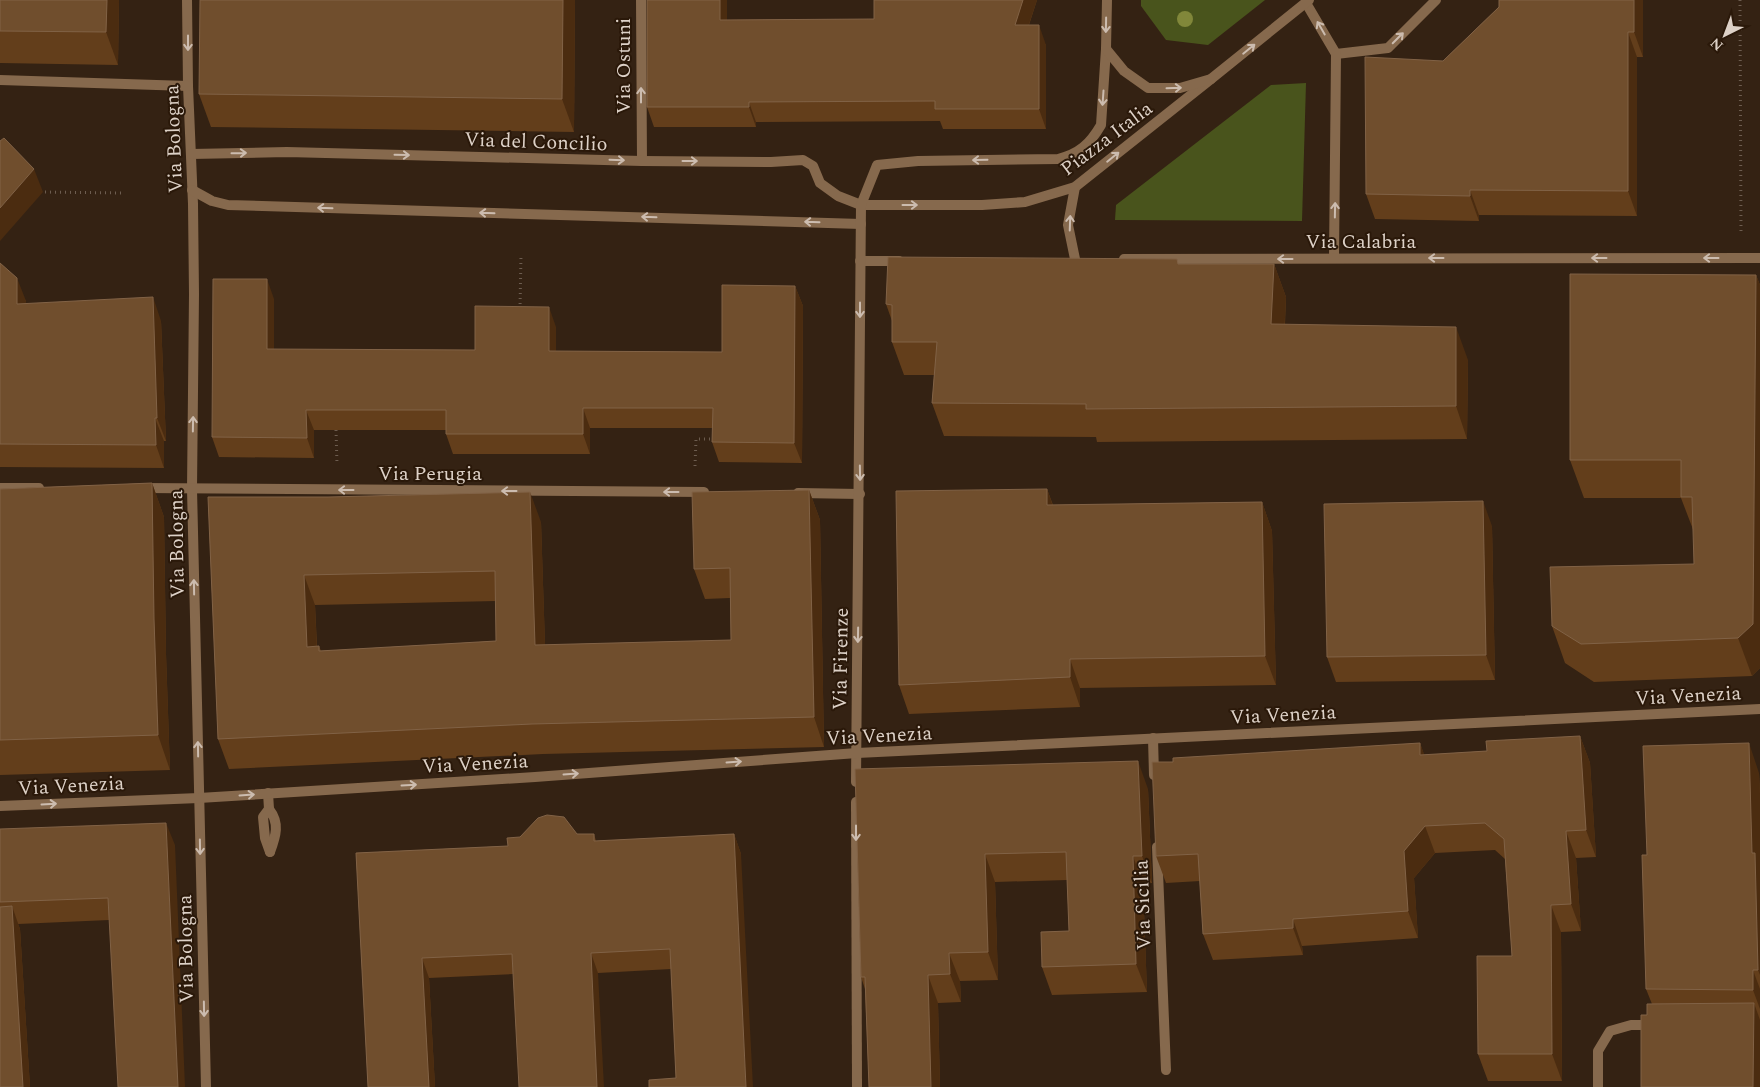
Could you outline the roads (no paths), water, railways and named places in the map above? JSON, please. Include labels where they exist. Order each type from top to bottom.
[{"type":"street","name":"Via Bologna","points":[[188,0],[188,86],[193,267],[192,489],[206,1087]]},
{"type":"street","name":"Via Ostuni","points":[[641,0],[642,161]]},
{"type":"street","name":"Piazza Italia","points":[[1107,0],[1101,125],[1095,136],[1082,149],[1070,156],[1058,159],[918,161],[877,165],[861,204],[991,204],[1025,202],[1075,188],[1308,1],[1336,54]]},
{"type":"street","points":[[1334,258],[1336,54],[1388,48],[1436,0]]},
{"type":"street","name":"Piazza Italia","points":[[1106,50],[1124,71],[1148,88],[1180,88],[1210,79]]},
{"type":"street","points":[[0,80],[188,86]]},
{"type":"street","name":"Via del Concilio","points":[[190,154],[287,152],[642,161],[771,162],[803,160],[813,166],[820,183],[838,196],[861,204]]},
{"type":"street","points":[[1075,188],[1068,225],[1075,259]]},
{"type":"street","points":[[192,190],[212,201],[228,204],[861,224]]},
{"type":"street","points":[[861,204],[860,261],[908,261]]},
{"type":"street","name":"Via Calabria","points":[[1115,259],[1760,258]]},
{"type":"street","name":"Via Firenze","points":[[857,1087],[860,261]]},
{"type":"street","points":[[0,488],[50,488]]},
{"type":"street","name":"Via Perugia","points":[[130,488],[714,492]]},
{"type":"street","points":[[792,493],[860,494]]},
{"type":"street","name":"Via Venezia","points":[[0,806],[198,798],[535,777],[857,753],[1760,709]]},
{"type":"street","points":[[1153,738],[1154,787]]},
{"type":"street","points":[[268,793],[269,809]]},
{"type":"street","name":"Via Sicilia","points":[[1156,836],[1166,1070]]},
{"type":"street","points":[[1598,1087],[1598,1051],[1610,1031],[1631,1026],[1661,1025]]}]
